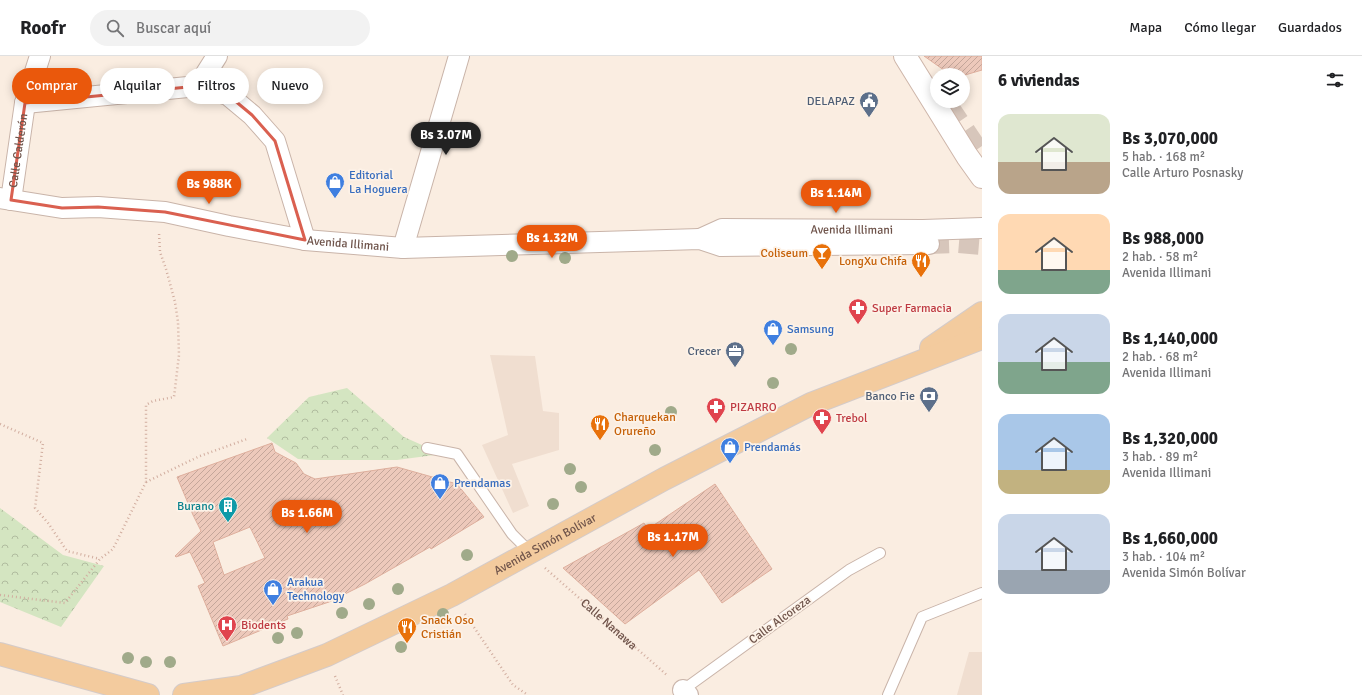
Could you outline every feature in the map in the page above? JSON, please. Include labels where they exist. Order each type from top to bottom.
[{"type":"main road","points":[[904,56],[968,156],[981,172]]},
{"type":"main road","points":[[899,370],[982,313]]},
{"type":"main road","points":[[899,370],[982,338]]},
{"type":"main road","name":"Avenida Simón Bolívar","points":[[184,695],[241,687],[327,655],[452,596],[664,479],[810,404],[899,370]]},
{"type":"main road","points":[[0,654],[148,695]]},
{"type":"street","name":"Calle Calderón","points":[[36,68],[40,56]]},
{"type":"street","points":[[209,68],[217,56]]},
{"type":"street","points":[[403,248],[459,56]]},
{"type":"street","points":[[92,96],[183,87]]},
{"type":"street","name":"Calle Calderón","points":[[5,199],[25,104]]},
{"type":"street","points":[[239,104],[252,115],[275,141],[305,240]]},
{"type":"street","name":"Avenida Illimani","points":[[5,199],[62,208],[98,207],[165,212],[305,240],[403,248],[700,239],[721,246],[929,244]]},
{"type":"street","name":"Avenida Illimani","points":[[700,239],[722,229],[923,230],[982,228]]},
{"type":"lane","points":[[427,448],[457,454],[512,534],[530,552]]},
{"type":"lane","name":"Calle Alcoreza","points":[[686,692],[849,570],[880,553]]},
{"type":"lane","points":[[888,695],[922,617],[982,593]]},
{"type":"path","points":[[0,595],[65,603],[100,559],[113,548],[146,482],[146,405],[153,401],[174,398],[179,355],[178,322],[175,302],[160,252],[159,230],[165,212]]},
{"type":"path","points":[[0,424],[43,443],[35,508],[48,523],[67,551],[100,559]]},
{"type":"path","points":[[146,482],[200,456],[246,439]]},
{"type":"path","name":"Calle Nanawa","points":[[530,552],[542,566],[686,692]]},
{"type":"path","points":[[452,596],[513,684],[528,695]]},
{"type":"highlighted area","points":[[198,86],[228,95],[252,115],[275,141],[305,240],[165,212],[98,207],[62,208],[11,200],[25,103]]},
{"type":"shaded area","points":[[490,355],[535,356],[543,411],[559,413],[559,450],[512,464],[529,506],[513,513],[482,445],[508,435]]},
{"type":"shaded area","points":[[969,652],[982,652],[982,695],[957,695]]},
{"type":"green space","points":[[347,388],[404,437],[442,454],[397,460],[298,459],[267,438],[309,397]]},
{"type":"green space","points":[[0,508],[63,555],[104,566],[61,627],[0,602]]},
{"type":"building","points":[[924,56],[982,56],[982,70],[970,74],[970,68],[941,68]]},
{"type":"building","points":[[272,443],[275,452],[296,463],[304,474],[315,479],[397,467],[457,484],[484,517],[431,549],[430,547],[365,584],[329,602],[287,616],[288,619],[223,646],[198,586],[205,583],[190,552],[176,557],[175,556],[201,531],[177,477]],"holes":[[[250,527],[265,558],[224,575],[213,542]]]},
{"type":"building","points":[[715,484],[772,569],[722,603],[699,570],[625,624],[563,568],[644,523],[648,529]]},
{"type":"tunnel","points":[[949,108],[982,157]]},
{"type":"tunnel","points":[[929,244],[958,243],[982,245]]},
{"type":"place","name":"DELAPAZ","points":[[869,118]]},
{"type":"place","name":"Editorial La Hoguera","points":[[335,199]]},
{"type":"place","name":"Coliseum","points":[[822,270]]},
{"type":"place","name":"LongXu Chifa","points":[[921,278]]},
{"type":"place","name":"Super Farmacia","points":[[858,325]]},
{"type":"place","name":"Samsung","points":[[773,346]]},
{"type":"place","name":"Crecer","points":[[735,368]]},
{"type":"place","name":"Banco Fie","points":[[929,413]]},
{"type":"place","name":"PIZARRO","points":[[716,424]]},
{"type":"place","name":"Trebol","points":[[822,435]]},
{"type":"place","name":"Charquekan Orureño","points":[[600,441]]},
{"type":"place","name":"Prendamás","points":[[730,464]]},
{"type":"place","name":"Prendamas","points":[[440,500]]},
{"type":"place","name":"Burano","points":[[228,523]]},
{"type":"place","name":"Arakua Technology","points":[[273,606]]},
{"type":"place","name":"Biodents","points":[[227,642]]},
{"type":"place","name":"Snack Oso Cristián","points":[[407,644]]}]
